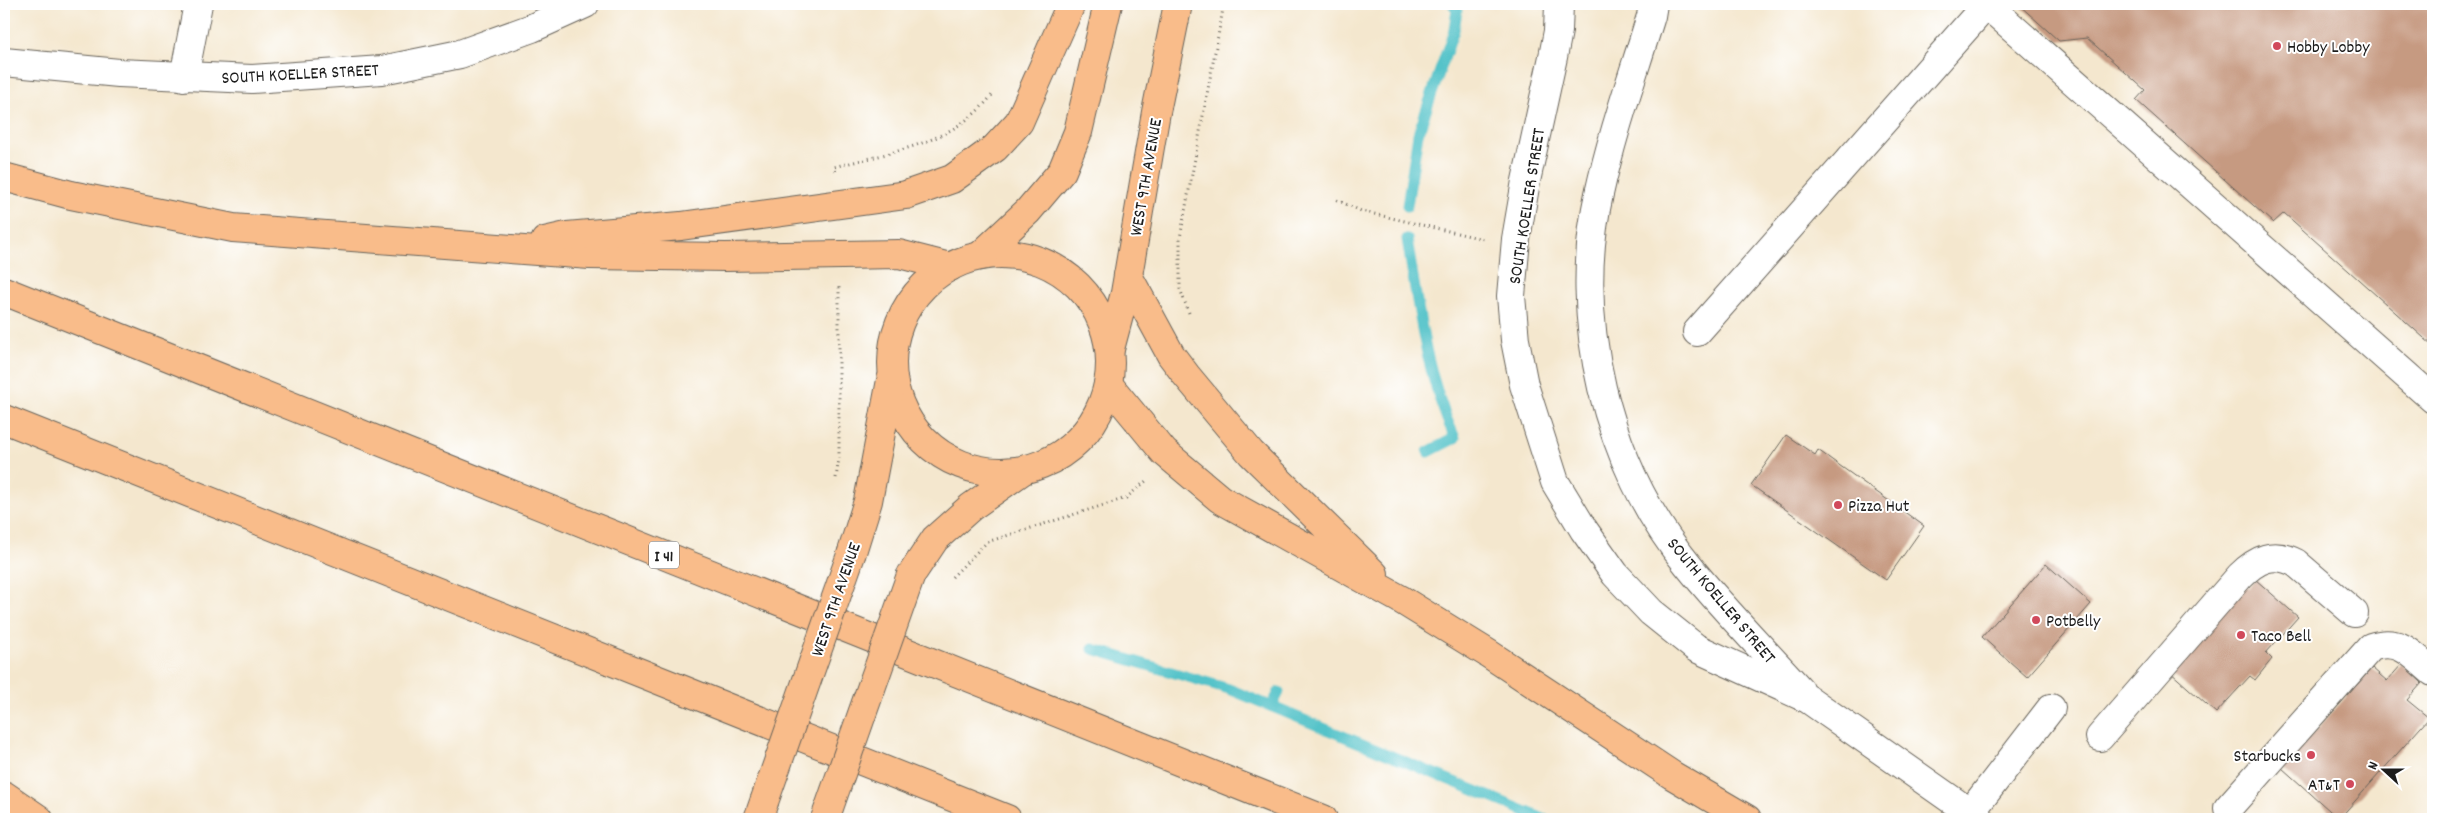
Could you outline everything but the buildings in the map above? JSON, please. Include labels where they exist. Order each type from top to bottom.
[{"type":"main road","points":[[507,248],[567,236],[681,226],[897,197],[952,179],[996,148],[1019,122],[1072,4]]},
{"type":"main road","points":[[980,256],[1028,211],[1062,171],[1078,132],[1108,4]]},
{"type":"main road","name":"WEST 9TH AVENUE","points":[[1110,349],[1128,276],[1156,112],[1178,4]]},
{"type":"main road","points":[[4,177],[71,195],[233,228],[408,243],[507,248],[590,255],[726,257],[899,254],[950,266]]},
{"type":"main road","points":[[825,819],[911,575],[935,539],[971,507],[1022,471],[1052,460],[1079,441],[1098,415],[1108,384],[1110,349],[1100,315],[1079,285],[1050,265],[1016,254],[980,256],[950,266],[924,286],[905,311],[894,342],[892,374],[899,403],[914,430],[935,451],[962,466],[991,473],[1022,471]]},
{"type":"main road","points":[[1128,276],[1171,355],[1252,453],[1400,599]]},
{"type":"main road","name":"I 41","points":[[4,291],[1323,819]]},
{"type":"main road","name":"WEST 9TH AVENUE","points":[[761,811],[852,552],[868,501],[892,374]]},
{"type":"main road","points":[[1108,384],[1164,452],[1220,499],[1400,599],[1489,654],[1672,775],[1747,819]]},
{"type":"main road","points":[[4,419],[1007,819]]},
{"type":"main road","points":[[4,795],[39,819]]},
{"type":"street","points":[[184,77],[198,4]]},
{"type":"street","name":"SOUTH KOELLER STREET","points":[[4,62],[119,73],[252,79],[382,70],[460,54],[532,28],[586,4]]},
{"type":"street","name":"SOUTH KOELLER STREET","points":[[1558,4],[1556,40],[1526,181],[1516,239],[1511,296],[1515,340],[1524,385],[1555,482],[1584,530],[1615,574],[1651,612],[1696,648],[1808,699],[1974,816]]},
{"type":"street","name":"SOUTH KOELLER STREET","points":[[1653,4],[1599,195],[1591,261],[1591,316],[1598,369],[1614,430],[1636,487],[1665,534],[1686,564],[1808,699]]},
{"type":"street","points":[[1697,332],[1986,4],[2433,398]]},
{"type":"street","points":[[2100,737],[2240,576],[2258,560],[2273,556],[2287,558],[2296,562],[2354,613]]},
{"type":"street","points":[[2228,808],[2371,647],[2381,643],[2401,645],[2433,672]]},
{"type":"street","points":[[1974,816],[2050,708]]},
{"type":"path","points":[[1190,316],[1180,288],[1180,238],[1224,4]]},
{"type":"path","points":[[1337,200],[1361,211],[1478,238],[1516,239]]},
{"type":"path","points":[[948,581],[987,542],[1126,498],[1148,479]]},
{"type":"waterway","points":[[1407,206],[1418,134],[1454,30],[1457,10],[1453,4]]},
{"type":"waterway","points":[[1407,239],[1419,315],[1430,365],[1445,414],[1455,438],[1428,452]]},
{"type":"waterway","points":[[1093,649],[1229,689],[1544,819]]},
{"type":"waterway","points":[[1272,706],[1279,692]]},
{"type":"place","name":"Hobby Lobby","points":[[2277,46]]},
{"type":"place","name":"Pizza Hut","points":[[1838,505]]},
{"type":"place","name":"Potbelly","points":[[2036,620]]},
{"type":"place","name":"Taco Bell","points":[[2241,635]]},
{"type":"place","name":"Starbucks","points":[[2311,755]]},
{"type":"place","name":"AT&T","points":[[2350,784]]}]
